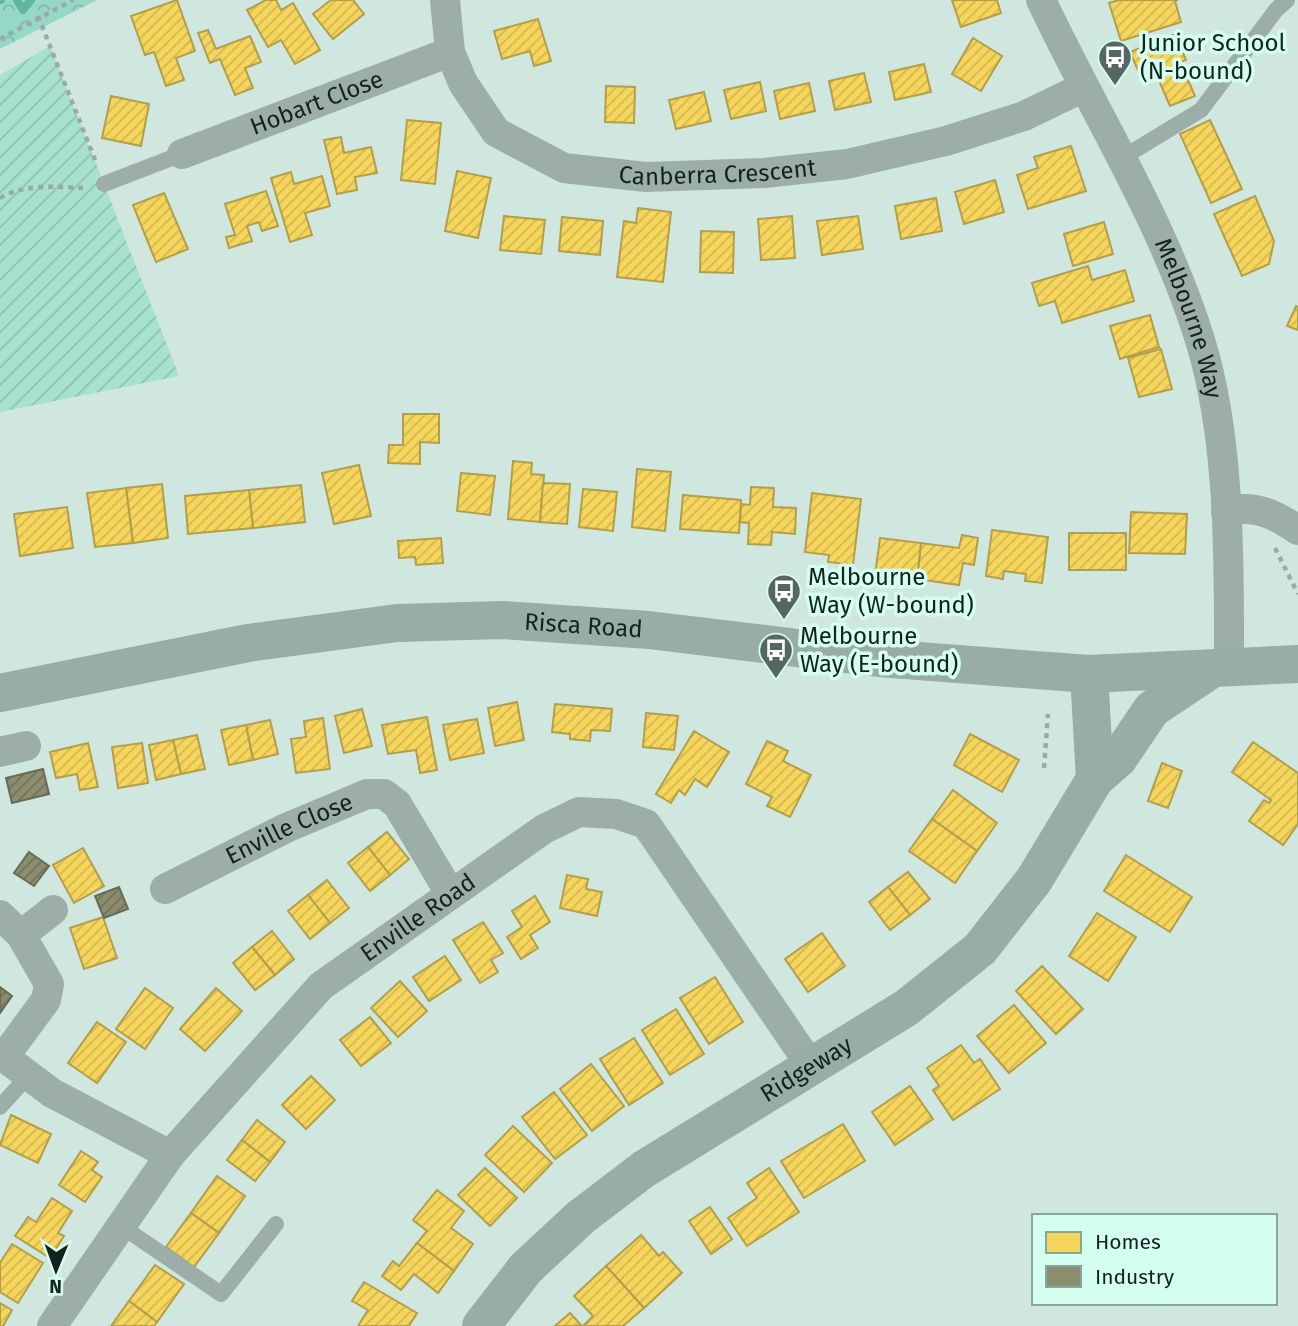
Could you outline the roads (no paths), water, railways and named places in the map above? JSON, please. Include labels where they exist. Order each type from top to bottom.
[{"type":"main road","name":"Risca Road","points":[[0,693],[248,643],[397,623],[502,620],[649,630],[879,658],[1089,674],[1298,664]]},
{"type":"main road","name":"Ridgeway","points":[[481,1326],[526,1268],[581,1217],[644,1169],[906,1007],[980,949],[1034,880],[1095,779],[1118,759],[1152,709],[1221,668]]},
{"type":"main road","points":[[1089,674],[1095,779]]},
{"type":"street","name":"Canberra Crescent","points":[[445,0],[450,52],[463,83],[496,132],[564,168],[646,177],[764,173],[847,164],[972,133],[1024,116],[1082,88]]},
{"type":"street","name":"Melbourne Way","points":[[1041,0],[1082,88],[1122,158],[1182,286],[1201,343],[1214,399],[1226,512],[1221,668]]},
{"type":"street","name":"Hobart Close","points":[[182,154],[450,52]]},
{"type":"street","points":[[1226,512],[1243,506],[1278,517],[1298,530]]},
{"type":"street","name":"Enville Close","points":[[165,889],[286,828],[367,794],[384,794],[397,804],[450,893]]},
{"type":"street","name":"Enville Road","points":[[52,1326],[170,1155],[321,986],[544,829],[579,812],[616,814],[646,824],[811,1066]]},
{"type":"street","points":[[53,910],[10,925],[44,969],[49,984],[46,1000],[2,1055],[52,1093],[170,1155]]},
{"type":"lane","points":[[1122,158],[1201,110],[1276,10],[1287,0]]},
{"type":"lane","points":[[104,184],[182,154]]},
{"type":"lane","points":[[0,1107],[29,1075]]},
{"type":"lane","points":[[121,1226],[221,1294],[276,1224]]},
{"type":"waterway","points":[[17,0],[23,10],[31,0]]},
{"type":"place","name":"Junior School (N-bound)","points":[[1115,87]]},
{"type":"place","name":"Melbourne Way (W-bound)","points":[[784,621]]},
{"type":"place","name":"Melbourne Way (E-bound)","points":[[776,680]]}]
